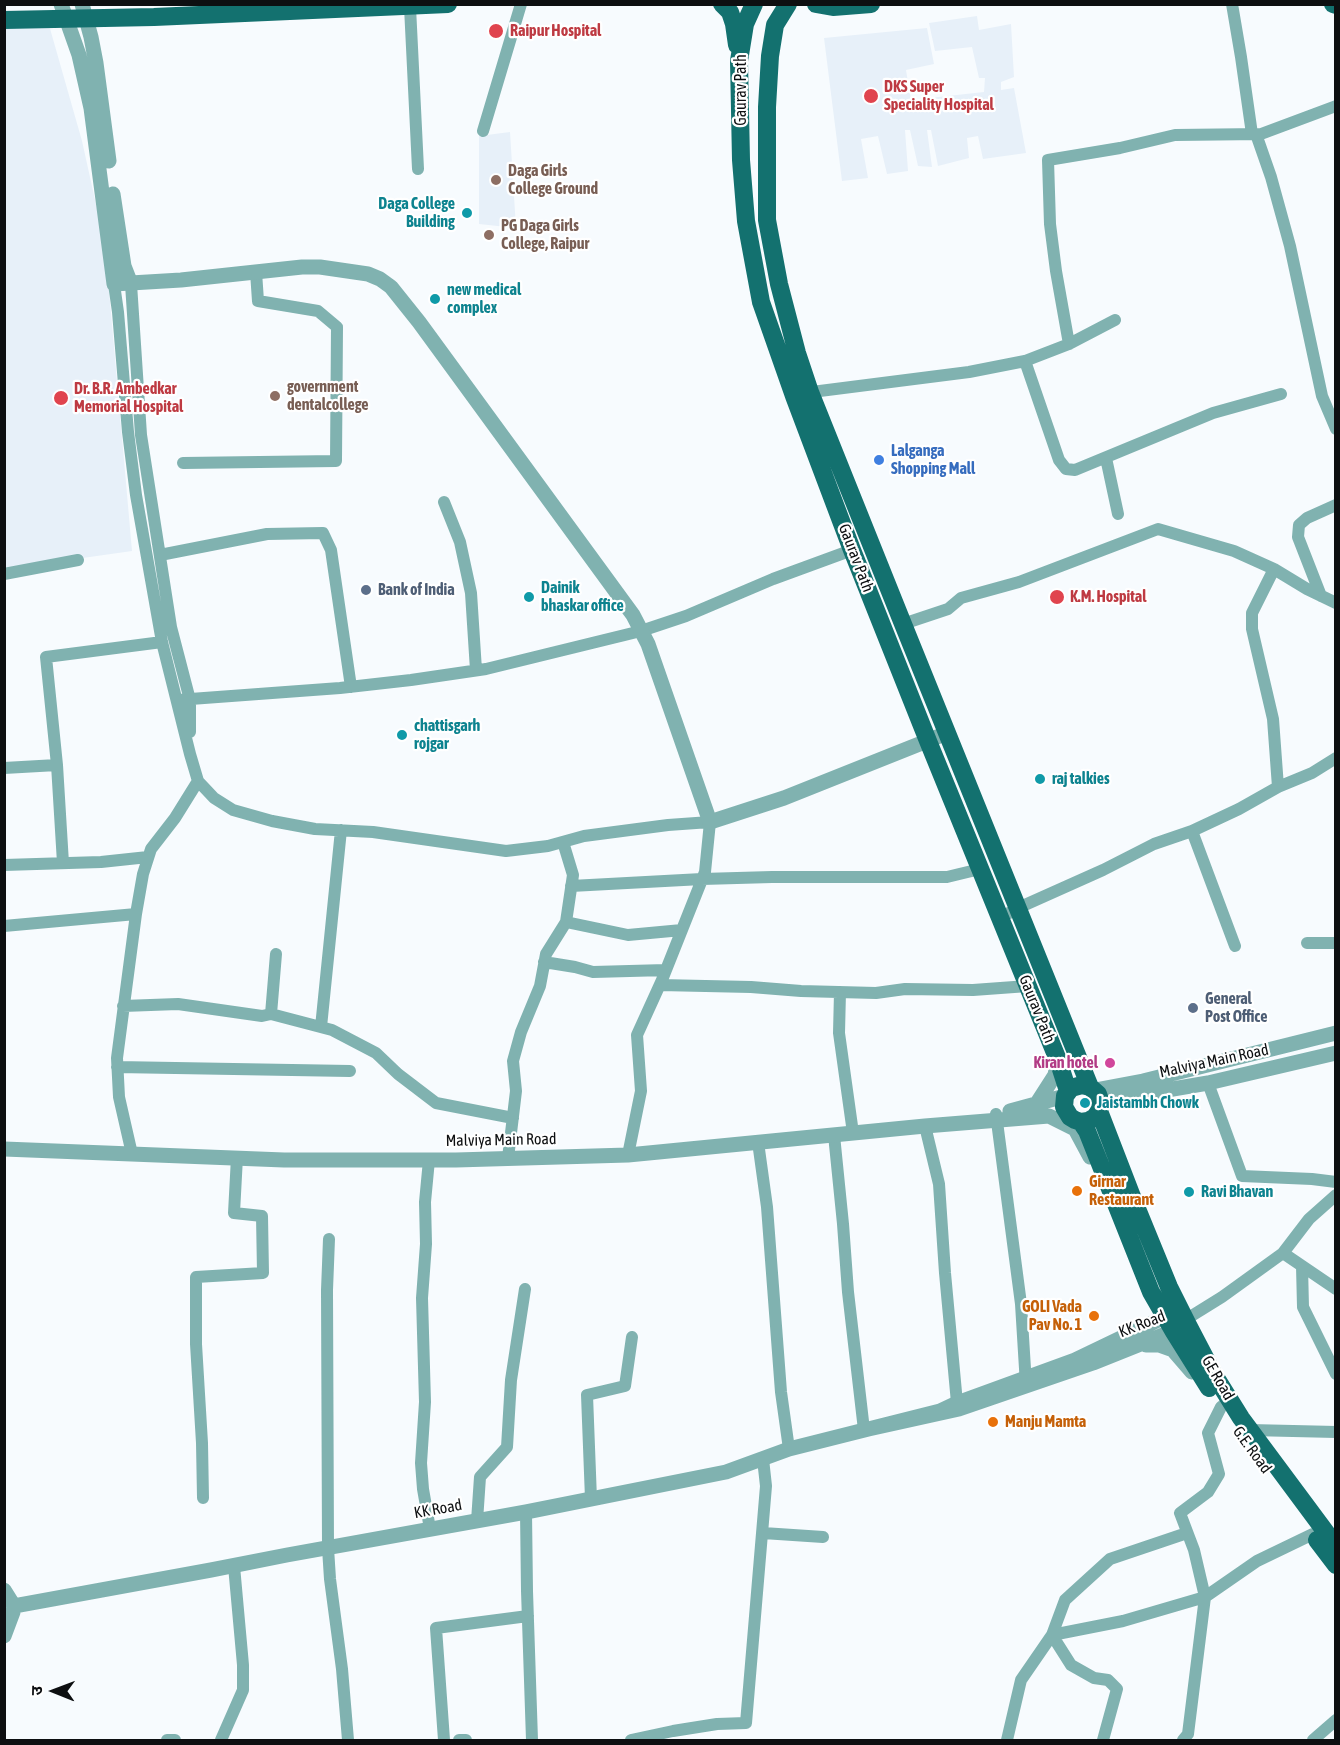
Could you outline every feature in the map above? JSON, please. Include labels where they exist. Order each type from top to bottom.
[{"type":"main road","points":[[4,20],[63,11],[154,17],[447,4]]},
{"type":"main road","points":[[722,4],[730,12],[735,24],[739,61]]},
{"type":"main road","name":"Gaurav Path","points":[[754,4],[745,24],[739,61],[741,160],[746,221],[761,302],[802,394],[852,550],[1058,1060],[1067,1093]]},
{"type":"main road","points":[[788,4],[775,25],[770,56],[767,107],[767,220],[779,284],[797,353],[802,394],[903,624],[1096,1098],[1180,1320]]},
{"type":"main road","points":[[816,4],[833,7],[871,4]]},
{"type":"main road","points":[[1096,1098],[1079,1085],[1067,1093],[1064,1107],[1066,1113],[1081,1122],[1087,1131],[1151,1292],[1180,1320]]},
{"type":"main road","points":[[1081,1122],[1092,1119],[1096,1098]]},
{"type":"main road","name":"G.E. Road","points":[[1180,1320],[1211,1391],[1225,1403],[1335,1565]]},
{"type":"main road","name":"GE Road","points":[[1180,1320],[1213,1373],[1225,1403],[1250,1430],[1335,1546]]},
{"type":"street","points":[[483,131],[521,4]]},
{"type":"street","points":[[1232,4],[1254,134],[1271,177],[1290,246],[1322,396],[1335,427]]},
{"type":"street","points":[[410,7],[418,170]]},
{"type":"street","points":[[63,11],[79,55],[91,108],[118,312],[136,495],[162,642],[183,700]]},
{"type":"street","points":[[83,11],[96,63],[124,266],[131,284],[141,435],[190,754],[198,781],[214,798],[233,810],[315,830],[373,832],[506,851],[548,846],[584,836],[710,822],[784,798],[947,734]]},
{"type":"street","points":[[1070,344],[1056,271],[1050,224],[1048,160],[1120,148],[1175,135],[1261,134],[1335,106]]},
{"type":"street","points":[[114,284],[302,267],[335,268],[368,274],[380,279],[391,287],[419,322],[633,615],[648,644],[710,822],[705,872],[660,985],[637,1035],[641,1091],[628,1155]]},
{"type":"street","points":[[183,463],[336,461],[337,327],[318,311],[258,301],[256,272]]},
{"type":"street","points":[[802,394],[969,372],[1025,361],[1070,344],[1115,320]]},
{"type":"street","points":[[1025,361],[1059,460],[1066,469],[1076,471],[1213,414],[1281,394]]},
{"type":"street","points":[[1106,458],[1118,514]]},
{"type":"street","points":[[444,502],[460,542],[471,592],[476,670]]},
{"type":"street","points":[[1321,596],[1298,537],[1299,525],[1307,518],[1335,505]]},
{"type":"street","points":[[903,624],[948,609],[961,598],[1019,582],[1158,529],[1234,551],[1274,569],[1335,603]]},
{"type":"street","points":[[160,555],[267,534],[323,533],[331,550],[351,687]]},
{"type":"street","points":[[183,700],[351,687],[476,670],[551,654],[641,631],[686,616],[773,579],[852,550]]},
{"type":"street","points":[[4,574],[78,560]]},
{"type":"street","points":[[1274,569],[1252,613],[1252,628],[1273,719],[1278,787]]},
{"type":"street","points":[[63,863],[57,765],[46,657],[162,642]]},
{"type":"street","points":[[1000,918],[1154,844],[1192,831],[1239,809],[1278,787],[1312,773],[1335,758]]},
{"type":"street","points":[[4,768],[57,765]]},
{"type":"street","points":[[132,1154],[119,1097],[117,1058],[143,874],[151,849],[175,818],[198,781]]},
{"type":"street","points":[[321,1027],[341,830]]},
{"type":"street","points":[[1192,831],[1235,946]]},
{"type":"street","points":[[508,1158],[516,1090],[513,1061],[521,1032],[540,986],[546,954],[566,922],[573,875],[564,842]]},
{"type":"street","points":[[4,865],[129,860],[148,857]]},
{"type":"street","points":[[571,886],[702,879],[830,876],[947,877],[980,869]]},
{"type":"street","points":[[4,926],[136,914]]},
{"type":"street","points":[[566,922],[628,935],[682,930]]},
{"type":"street","points":[[1307,943],[1335,943]]},
{"type":"street","points":[[271,1014],[276,954]]},
{"type":"street","points":[[544,962],[593,972],[666,970]]},
{"type":"street","points":[[660,985],[876,993],[906,989],[973,990],[1028,986]]},
{"type":"street","points":[[840,992],[839,1033],[853,1133]]},
{"type":"street","points":[[123,1006],[178,1004],[262,1016],[271,1014],[332,1030],[376,1053],[436,1102],[513,1118]]},
{"type":"street","name":"Malviya Main Road","points":[[1096,1098],[1143,1081],[1335,1033]]},
{"type":"street","name":"Malviya Main Road","points":[[1096,1098],[1120,1098],[1208,1083],[1335,1053]]},
{"type":"street","points":[[1037,1103],[1055,1074],[1058,1060]]},
{"type":"street","points":[[117,1067],[350,1071]]},
{"type":"street","points":[[1208,1083],[1242,1176],[1335,1182]]},
{"type":"street","points":[[997,1117],[1067,1093]]},
{"type":"street","points":[[997,1117],[1048,1116],[1075,1130],[1101,1180],[1112,1194]]},
{"type":"street","points":[[997,1117],[1021,1304],[1026,1382]]},
{"type":"street","name":"Malviya Main Road","points":[[4,1149],[284,1160],[429,1160],[628,1155],[957,1123],[997,1117]]},
{"type":"street","points":[[925,1126],[939,1184],[958,1406]]},
{"type":"street","points":[[834,1135],[848,1292],[864,1430]]},
{"type":"street","points":[[758,1142],[767,1207],[781,1392],[789,1449]]},
{"type":"street","points":[[203,1498],[196,1344],[196,1277],[263,1274],[262,1216],[234,1213],[237,1157]]},
{"type":"street","points":[[429,1160],[425,1202],[426,1244],[422,1298],[425,1402],[422,1463],[423,1489],[430,1529]]},
{"type":"street","points":[[1180,1320],[1222,1297],[1283,1253],[1309,1219],[1335,1195]]},
{"type":"street","points":[[329,1239],[327,1290],[328,1548],[348,1740]]},
{"type":"street","points":[[1283,1253],[1335,1289]]},
{"type":"street","points":[[1302,1266],[1304,1307],[1335,1374]]},
{"type":"street","points":[[1143,1326],[1148,1317],[1144,1274]]},
{"type":"street","points":[[477,1521],[480,1477],[507,1447],[511,1380],[525,1289]]},
{"type":"street","name":"KK Road","points":[[1026,1382],[1143,1326],[1180,1320]]},
{"type":"street","name":"KK Road","points":[[14,1606],[526,1512],[726,1472],[789,1449],[958,1406],[1141,1345],[1180,1320]]},
{"type":"street","points":[[591,1499],[587,1395],[625,1386],[632,1337]]},
{"type":"street","points":[[1141,1345],[1158,1345],[1173,1350],[1201,1384],[1211,1391]]},
{"type":"street","points":[[1183,1740],[1188,1734],[1205,1597],[1194,1550],[1180,1513],[1208,1492],[1220,1474],[1208,1433],[1225,1403]]},
{"type":"street","points":[[1250,1430],[1335,1432]]},
{"type":"street","points":[[631,1740],[700,1726],[746,1723],[763,1533],[766,1486],[763,1459]]},
{"type":"street","points":[[526,1512],[532,1740]]},
{"type":"street","points":[[763,1533],[823,1537]]},
{"type":"street","points":[[1007,1740],[1021,1680],[1052,1635],[1065,1600],[1110,1559],[1187,1533]]},
{"type":"street","points":[[1052,1635],[1123,1621],[1205,1597],[1257,1561],[1312,1534]]},
{"type":"street","points":[[220,1740],[243,1690],[243,1665],[234,1566]]},
{"type":"street","points":[[4,1590],[14,1606],[4,1636]]},
{"type":"street","points":[[444,1740],[436,1628],[528,1616]]},
{"type":"street","points":[[1052,1635],[1071,1665],[1094,1678],[1108,1680],[1117,1689],[1103,1740]]},
{"type":"street","points":[[1313,1740],[1335,1720]]},
{"type":"street","points":[[168,1740],[175,1740]]},
{"type":"street","points":[[459,1740],[466,1740]]},
{"type":"shaded area","name":"DKS Super Speciality Hospital","points":[[977,16],[979,30],[1011,24],[1014,77],[1001,82],[1001,90],[1014,88],[1026,153],[983,159],[978,136],[967,138],[969,158],[938,166],[931,130],[927,130],[932,167],[918,166],[910,130],[905,130],[908,171],[887,174],[878,136],[861,139],[868,178],[842,181],[824,38],[927,28],[934,64],[906,70],[911,100],[984,92],[985,78],[979,78],[972,47],[935,51],[929,23]]},
{"type":"shaded area","name":"Dr. B.R. Ambedkar Memorial Hospital","points":[[49,25],[82,141],[105,245],[132,551],[5,569],[4,26]]},
{"type":"shaded area","name":"Daga Girls College Ground","points":[[510,132],[516,228],[479,224],[479,136]]},
{"type":"place","name":"Raipur Hospital","points":[[496,31]]},
{"type":"place","name":"DKS Super Speciality Hospital","points":[[871,96]]},
{"type":"place","name":"Daga Girls College Ground","points":[[496,180]]},
{"type":"place","name":"Daga College Building","points":[[467,213]]},
{"type":"place","name":"PG Daga Girls College, Raipur","points":[[489,235]]},
{"type":"place","name":"new medical complex","points":[[435,299]]},
{"type":"place","name":"government dentalcollege","points":[[275,396]]},
{"type":"place","name":"Dr. B.R. Ambedkar Memorial Hospital","points":[[61,398]]},
{"type":"place","name":"Lalganga Shopping Mall","points":[[879,460]]},
{"type":"place","name":"Bank of India","points":[[366,590]]},
{"type":"place","name":"Dainik bhaskar office","points":[[529,597]]},
{"type":"place","name":"K.M. Hospital","points":[[1057,597]]},
{"type":"place","name":"chattisgarh rojgar","points":[[402,735]]},
{"type":"place","name":"raj talkies","points":[[1040,779]]},
{"type":"place","name":"General Post Office","points":[[1193,1008]]},
{"type":"place","name":"Kiran hotel","points":[[1110,1063]]},
{"type":"place","name":"Jaistambh Chowk","points":[[1085,1103]]},
{"type":"place","name":"Girnar Restaurant","points":[[1077,1191]]},
{"type":"place","name":"Ravi Bhavan","points":[[1189,1192]]},
{"type":"place","name":"GOLI Vada Pav No. 1","points":[[1094,1316]]},
{"type":"place","name":"Manju Mamta","points":[[993,1422]]}]
